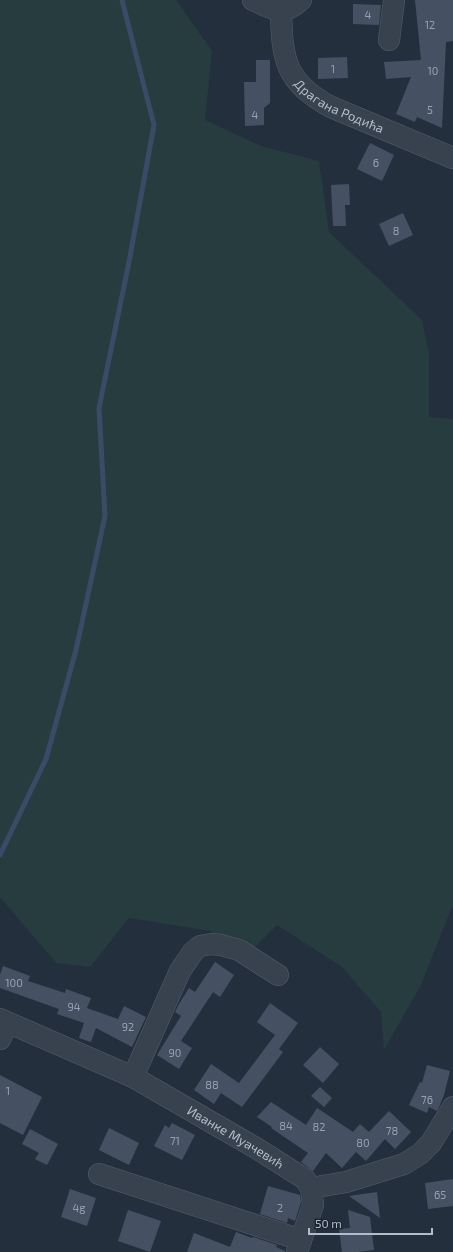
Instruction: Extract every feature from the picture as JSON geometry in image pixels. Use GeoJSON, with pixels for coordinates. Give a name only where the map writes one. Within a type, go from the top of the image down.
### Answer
{"type":"FeatureCollection","features":[{"type":"Feature","properties":{"kind":"street"},"geometry":{"type":"LineString","coordinates":[[253,0],[271,9],[282,10],[290,8],[301,0]]}},
{"type":"Feature","properties":{"kind":"street"},"geometry":{"type":"LineString","coordinates":[[389,40],[394,0]]}},
{"type":"Feature","properties":{"kind":"street","name":"Драгана Родића"},"geometry":{"type":"LineString","coordinates":[[282,10],[282,35],[285,60],[293,76],[308,93],[331,107],[453,158]]}},
{"type":"Feature","properties":{"kind":"street"},"geometry":{"type":"LineString","coordinates":[[133,1077],[180,971],[193,952],[200,946],[221,944],[232,947],[278,976]]}},
{"type":"Feature","properties":{"kind":"street","name":"Иванке Муачевић"},"geometry":{"type":"LineString","coordinates":[[3,1027],[133,1077],[256,1148],[305,1179],[311,1188]]}},
{"type":"Feature","properties":{"kind":"street"},"geometry":{"type":"LineString","coordinates":[[99,1174],[299,1246],[313,1205],[311,1188],[346,1182],[404,1164],[420,1154],[431,1143],[453,1108]]}},
{"type":"Feature","properties":{"kind":"green space"},"geometry":{"type":"Polygon","coordinates":[[[0,0],[176,0],[212,51],[205,120],[261,146],[319,161],[329,232],[422,320],[429,354],[429,417],[453,419],[453,907],[421,985],[384,1050],[381,1012],[342,967],[277,925],[243,959],[210,931],[129,918],[90,967],[56,963],[0,898],[0,0]]]}},
{"type":"Feature","properties":{"kind":"building"},"geometry":{"type":"Polygon","coordinates":[[[415,0],[453,0],[453,41],[446,42],[442,128],[417,117],[415,122],[396,114],[411,77],[386,79],[384,62],[421,60],[415,0]]]}},
{"type":"Feature","properties":{"kind":"building"},"geometry":{"type":"Polygon","coordinates":[[[353,4],[381,5],[379,25],[353,24],[353,4]]]}},
{"type":"Feature","properties":{"kind":"building"},"geometry":{"type":"Polygon","coordinates":[[[347,57],[348,78],[318,79],[318,58],[347,57]]]}},
{"type":"Feature","properties":{"kind":"building"},"geometry":{"type":"Polygon","coordinates":[[[256,60],[270,60],[270,103],[264,108],[264,125],[245,126],[244,82],[256,82],[256,60]]]}},
{"type":"Feature","properties":{"kind":"building"},"geometry":{"type":"Polygon","coordinates":[[[370,143],[394,155],[382,181],[357,169],[370,143]]]}},
{"type":"Feature","properties":{"kind":"building"},"geometry":{"type":"Polygon","coordinates":[[[349,184],[350,205],[345,205],[346,226],[333,226],[331,185],[349,184]]]}},
{"type":"Feature","properties":{"kind":"building"},"geometry":{"type":"Polygon","coordinates":[[[403,213],[413,235],[389,246],[379,224],[403,213]]]}},
{"type":"Feature","properties":{"kind":"building"},"geometry":{"type":"Polygon","coordinates":[[[215,962],[234,975],[220,997],[213,992],[181,1041],[192,1048],[179,1069],[157,1055],[181,1016],[175,1012],[179,1004],[189,988],[195,992],[215,962]]]}},
{"type":"Feature","properties":{"kind":"building"},"geometry":{"type":"Polygon","coordinates":[[[3,966],[30,976],[28,981],[65,993],[66,989],[91,998],[87,1008],[118,1019],[124,1006],[146,1017],[132,1047],[96,1028],[91,1042],[79,1038],[84,1023],[57,1014],[59,1009],[0,988],[0,975],[3,966]]]}},
{"type":"Feature","properties":{"kind":"building"},"geometry":{"type":"Polygon","coordinates":[[[270,1003],[298,1023],[279,1049],[283,1052],[242,1107],[221,1093],[214,1104],[194,1090],[211,1064],[239,1083],[275,1035],[257,1022],[270,1003]]]}},
{"type":"Feature","properties":{"kind":"building"},"geometry":{"type":"Polygon","coordinates":[[[320,1047],[339,1064],[323,1083],[303,1065],[320,1047]]]}},
{"type":"Feature","properties":{"kind":"building"},"geometry":{"type":"Polygon","coordinates":[[[427,1065],[450,1071],[444,1095],[437,1111],[429,1107],[427,1113],[409,1105],[420,1082],[422,1083],[427,1065]]]}},
{"type":"Feature","properties":{"kind":"building"},"geometry":{"type":"Polygon","coordinates":[[[0,1075],[42,1097],[23,1135],[0,1123],[0,1075]]]}},
{"type":"Feature","properties":{"kind":"building"},"geometry":{"type":"Polygon","coordinates":[[[320,1087],[332,1098],[324,1107],[311,1096],[320,1087]]]}},
{"type":"Feature","properties":{"kind":"building"},"geometry":{"type":"Polygon","coordinates":[[[271,1102],[306,1125],[317,1108],[353,1132],[360,1124],[369,1132],[389,1111],[411,1132],[395,1149],[385,1139],[366,1161],[356,1152],[342,1168],[326,1153],[313,1171],[301,1162],[308,1153],[257,1117],[271,1102]]]}},
{"type":"Feature","properties":{"kind":"building"},"geometry":{"type":"Polygon","coordinates":[[[172,1123],[195,1135],[182,1160],[154,1146],[165,1125],[169,1128],[172,1123]]]}},
{"type":"Feature","properties":{"kind":"building"},"geometry":{"type":"Polygon","coordinates":[[[109,1128],[139,1143],[129,1165],[99,1150],[109,1128]]]}},
{"type":"Feature","properties":{"kind":"building"},"geometry":{"type":"Polygon","coordinates":[[[30,1129],[58,1144],[47,1165],[35,1159],[39,1153],[22,1144],[30,1129]]]}},
{"type":"Feature","properties":{"kind":"building"},"geometry":{"type":"Polygon","coordinates":[[[453,1179],[453,1206],[428,1209],[425,1183],[453,1179]]]}},
{"type":"Feature","properties":{"kind":"building"},"geometry":{"type":"Polygon","coordinates":[[[268,1186],[300,1195],[301,1202],[295,1221],[288,1218],[287,1223],[260,1214],[268,1186]]]}},
{"type":"Feature","properties":{"kind":"building"},"geometry":{"type":"Polygon","coordinates":[[[70,1189],[96,1198],[87,1226],[61,1217],[70,1189]]]}},
{"type":"Feature","properties":{"kind":"building"},"geometry":{"type":"Polygon","coordinates":[[[377,1192],[380,1218],[349,1196],[377,1192]]]}},
{"type":"Feature","properties":{"kind":"building"},"geometry":{"type":"Polygon","coordinates":[[[128,1210],[161,1221],[150,1252],[118,1241],[128,1210]]]}},
{"type":"Feature","properties":{"kind":"building"},"geometry":{"type":"Polygon","coordinates":[[[348,1210],[370,1217],[374,1250],[342,1252],[339,1229],[350,1228],[348,1210]]]}},
{"type":"Feature","properties":{"kind":"building"},"geometry":{"type":"Polygon","coordinates":[[[236,1232],[277,1245],[276,1247],[285,1252],[187,1252],[194,1233],[230,1247],[236,1232]]]}},
{"type":"Feature","properties":{"kind":"waterway"},"geometry":{"type":"LineString","coordinates":[[0,855],[46,759],[76,650],[105,516],[99,408],[129,262],[154,125],[122,0]]}}]}
